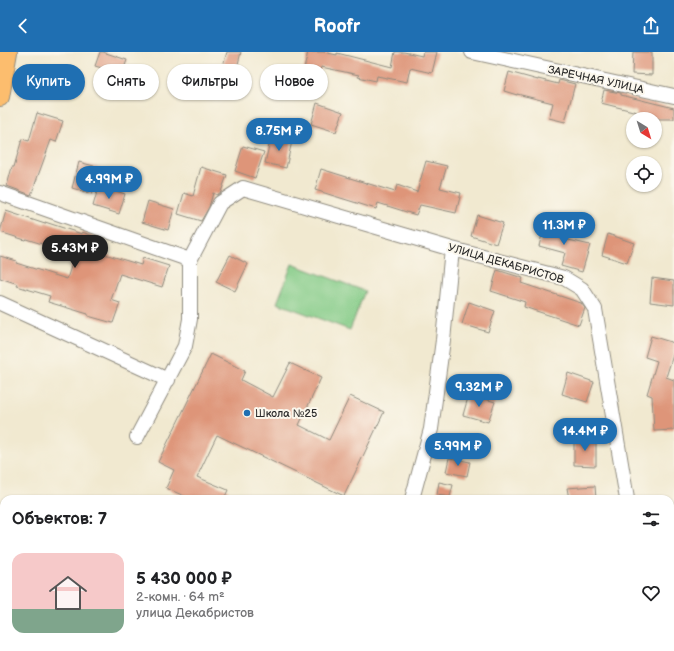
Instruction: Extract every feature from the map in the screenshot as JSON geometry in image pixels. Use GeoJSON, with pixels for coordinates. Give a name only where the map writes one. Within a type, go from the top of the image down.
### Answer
{"type":"FeatureCollection","features":[{"type":"Feature","properties":{"kind":"main road"},"geometry":{"type":"LineString","coordinates":[[0,97],[8,52]]}},
{"type":"Feature","properties":{"kind":"street","name":"ЗАРЕЧНАЯ УЛИЦА"},"geometry":{"type":"LineString","coordinates":[[472,52],[674,96]]}},
{"type":"Feature","properties":{"kind":"street","name":"УЛИЦА ДЕКАБРИСТОВ"},"geometry":{"type":"LineString","coordinates":[[190,260],[220,203],[243,188],[452,248],[564,278],[582,289],[595,309],[625,495]]}},
{"type":"Feature","properties":{"kind":"street"},"geometry":{"type":"LineString","coordinates":[[0,193],[190,260],[190,319],[185,346],[137,437]]}},
{"type":"Feature","properties":{"kind":"street"},"geometry":{"type":"LineString","coordinates":[[413,495],[431,429],[443,340],[452,248]]}},
{"type":"Feature","properties":{"kind":"street"},"geometry":{"type":"LineString","coordinates":[[0,303],[168,380]]}},
{"type":"Feature","properties":{"kind":"green space"},"geometry":{"type":"Polygon","coordinates":[[[292,264],[365,291],[350,330],[277,303],[292,264]]]}},
{"type":"Feature","properties":{"kind":"building"},"geometry":{"type":"Polygon","coordinates":[[[100,52],[127,60],[126,64],[96,64],[100,52]]]}},
{"type":"Feature","properties":{"kind":"building"},"geometry":{"type":"Polygon","coordinates":[[[227,52],[241,52],[238,64],[223,64],[227,52]]]}},
{"type":"Feature","properties":{"kind":"building"},"geometry":{"type":"Polygon","coordinates":[[[308,52],[323,52],[337,55],[337,53],[392,67],[395,52],[404,52],[422,56],[423,52],[437,52],[432,73],[410,68],[407,82],[377,76],[376,81],[358,77],[359,75],[328,68],[328,64],[305,64],[308,52]]]}},
{"type":"Feature","properties":{"kind":"building"},"geometry":{"type":"Polygon","coordinates":[[[633,52],[652,52],[652,75],[632,74],[633,52]]]}},
{"type":"Feature","properties":{"kind":"building"},"geometry":{"type":"Polygon","coordinates":[[[509,72],[558,84],[559,80],[575,84],[565,122],[549,118],[553,103],[504,91],[509,72]]]}},
{"type":"Feature","properties":{"kind":"building"},"geometry":{"type":"Polygon","coordinates":[[[604,90],[621,93],[621,95],[674,108],[674,119],[662,119],[662,112],[637,112],[601,103],[604,90]]]}},
{"type":"Feature","properties":{"kind":"building"},"geometry":{"type":"Polygon","coordinates":[[[317,103],[343,112],[336,132],[311,124],[317,103]]]}},
{"type":"Feature","properties":{"kind":"building"},"geometry":{"type":"Polygon","coordinates":[[[37,113],[63,121],[56,142],[51,140],[31,195],[7,186],[22,139],[29,141],[37,113]]]}},
{"type":"Feature","properties":{"kind":"building"},"geometry":{"type":"Polygon","coordinates":[[[271,137],[292,141],[286,168],[265,163],[271,137]]]}},
{"type":"Feature","properties":{"kind":"building"},"geometry":{"type":"Polygon","coordinates":[[[243,146],[264,152],[255,178],[235,171],[243,146]]]}},
{"type":"Feature","properties":{"kind":"building"},"geometry":{"type":"Polygon","coordinates":[[[426,161],[447,166],[440,188],[461,193],[456,213],[420,205],[416,215],[378,203],[376,209],[315,190],[321,169],[395,192],[397,185],[417,192],[426,161]]]}},
{"type":"Feature","properties":{"kind":"building"},"geometry":{"type":"Polygon","coordinates":[[[79,162],[101,168],[92,194],[72,188],[79,162]]]}},
{"type":"Feature","properties":{"kind":"building"},"geometry":{"type":"Polygon","coordinates":[[[201,167],[227,175],[221,192],[217,195],[213,193],[209,207],[201,221],[178,214],[184,193],[193,196],[201,167]]]}},
{"type":"Feature","properties":{"kind":"building"},"geometry":{"type":"Polygon","coordinates":[[[99,185],[125,194],[119,214],[93,206],[99,185]]]}},
{"type":"Feature","properties":{"kind":"building"},"geometry":{"type":"Polygon","coordinates":[[[148,201],[174,209],[168,230],[142,222],[148,201]]]}},
{"type":"Feature","properties":{"kind":"building"},"geometry":{"type":"Polygon","coordinates":[[[6,211],[45,224],[45,222],[102,239],[98,252],[141,265],[143,258],[169,266],[162,287],[120,274],[111,300],[120,303],[113,323],[48,302],[50,296],[17,286],[18,284],[0,278],[0,256],[17,261],[16,263],[67,279],[75,254],[0,232],[6,211]]]}},
{"type":"Feature","properties":{"kind":"building"},"geometry":{"type":"Polygon","coordinates":[[[477,215],[503,223],[496,244],[471,236],[477,215]]]}},
{"type":"Feature","properties":{"kind":"building"},"geometry":{"type":"Polygon","coordinates":[[[546,220],[567,225],[564,239],[590,245],[582,272],[561,266],[565,253],[539,246],[546,220]]]}},
{"type":"Feature","properties":{"kind":"building"},"geometry":{"type":"Polygon","coordinates":[[[608,234],[634,243],[627,263],[602,255],[608,234]]]}},
{"type":"Feature","properties":{"kind":"building"},"geometry":{"type":"Polygon","coordinates":[[[230,255],[248,264],[235,291],[216,282],[230,255]]]}},
{"type":"Feature","properties":{"kind":"building"},"geometry":{"type":"Polygon","coordinates":[[[497,270],[523,278],[521,283],[581,303],[585,308],[579,325],[524,307],[525,302],[491,291],[497,270]]]}},
{"type":"Feature","properties":{"kind":"building"},"geometry":{"type":"Polygon","coordinates":[[[652,278],[674,281],[674,305],[650,302],[652,278]]]}},
{"type":"Feature","properties":{"kind":"building"},"geometry":{"type":"Polygon","coordinates":[[[469,302],[495,311],[488,332],[462,324],[469,302]]]}},
{"type":"Feature","properties":{"kind":"building"},"geometry":{"type":"Polygon","coordinates":[[[651,336],[674,343],[674,352],[666,377],[674,380],[674,430],[654,431],[652,396],[647,394],[657,361],[645,357],[651,336]]]}},
{"type":"Feature","properties":{"kind":"building"},"geometry":{"type":"Polygon","coordinates":[[[211,354],[245,371],[241,380],[273,397],[290,363],[321,378],[299,425],[329,440],[350,396],[384,412],[344,495],[217,435],[197,477],[228,490],[226,495],[182,495],[166,488],[174,470],[158,462],[211,354]]]}},
{"type":"Feature","properties":{"kind":"building"},"geometry":{"type":"Polygon","coordinates":[[[568,373],[594,382],[587,402],[562,394],[568,373]]]}},
{"type":"Feature","properties":{"kind":"building"},"geometry":{"type":"Polygon","coordinates":[[[469,394],[495,402],[488,422],[463,415],[469,394]]]}},
{"type":"Feature","properties":{"kind":"building"},"geometry":{"type":"Polygon","coordinates":[[[596,438],[596,466],[574,465],[574,439],[596,438]]]}},
{"type":"Feature","properties":{"kind":"building"},"geometry":{"type":"Polygon","coordinates":[[[449,458],[470,462],[467,476],[446,472],[449,458]]]}},
{"type":"Feature","properties":{"kind":"building"},"geometry":{"type":"Polygon","coordinates":[[[439,482],[453,485],[450,495],[437,495],[439,482]]]}},
{"type":"Feature","properties":{"kind":"building"},"geometry":{"type":"Polygon","coordinates":[[[595,486],[596,495],[568,495],[567,488],[595,486]]]}},
{"type":"Feature","properties":{"kind":"place","name":"Школа №25"},"geometry":{"type":"Point","coordinates":[247,413]}}]}
